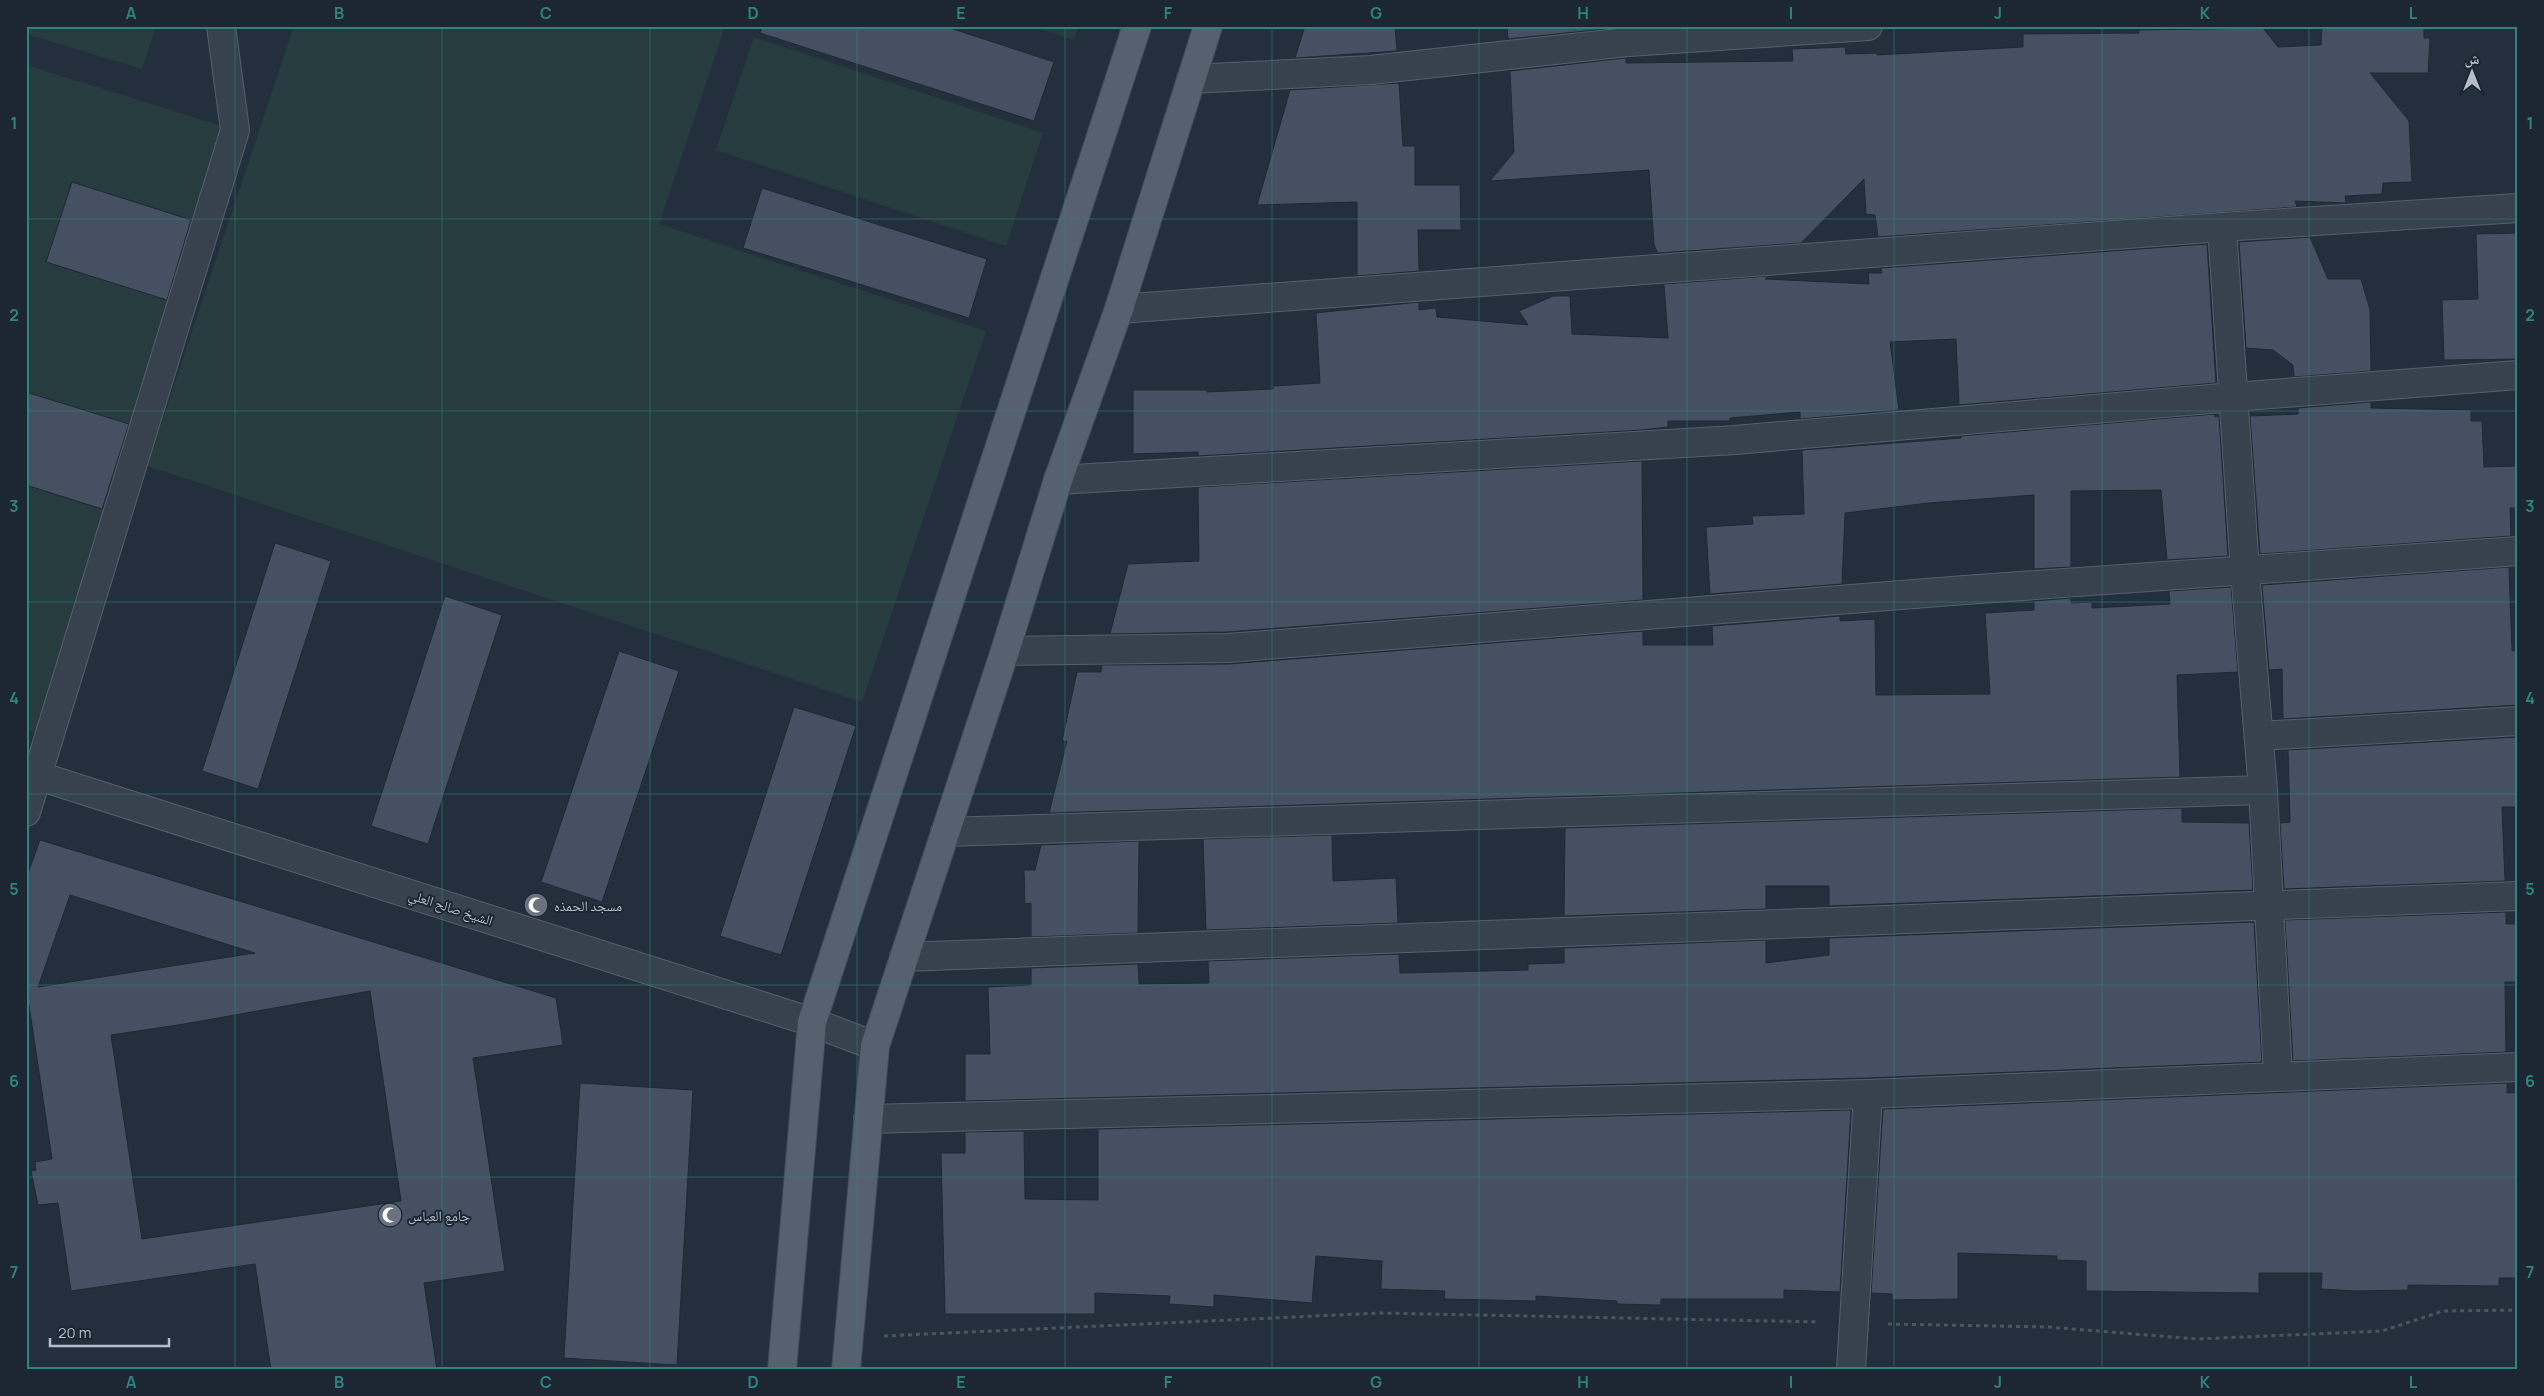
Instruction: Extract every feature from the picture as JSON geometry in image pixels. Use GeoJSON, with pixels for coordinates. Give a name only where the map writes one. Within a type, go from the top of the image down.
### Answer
{"type":"FeatureCollection","features":[{"type":"Feature","properties":{"kind":"main road"},"geometry":{"type":"LineString","coordinates":[[782,1370],[812,1022],[1137,26]]}},
{"type":"Feature","properties":{"kind":"main road"},"geometry":{"type":"LineString","coordinates":[[846,1370],[875,1046],[1058,480],[1119,309],[1208,26]]}},
{"type":"Feature","properties":{"kind":"street"},"geometry":{"type":"LineString","coordinates":[[26,812],[33,774],[235,130],[221,26]]}},
{"type":"Feature","properties":{"kind":"street"},"geometry":{"type":"LineString","coordinates":[[1191,79],[1371,70],[1628,42],[1868,26]]}},
{"type":"Feature","properties":{"kind":"street"},"geometry":{"type":"LineString","coordinates":[[1119,309],[2222,227],[2518,208]]}},
{"type":"Feature","properties":{"kind":"street"},"geometry":{"type":"LineString","coordinates":[[2222,227],[2245,571],[2263,790],[2278,1076]]}},
{"type":"Feature","properties":{"kind":"street"},"geometry":{"type":"LineString","coordinates":[[1058,480],[1735,440],[2233,397],[2518,375]]}},
{"type":"Feature","properties":{"kind":"street"},"geometry":{"type":"LineString","coordinates":[[1004,651],[1228,648],[2518,551]]}},
{"type":"Feature","properties":{"kind":"street"},"geometry":{"type":"LineString","coordinates":[[2259,736],[2518,721]]}},
{"type":"Feature","properties":{"kind":"street","name":"الشيخ صالح العلي"},"geometry":{"type":"LineString","coordinates":[[33,774],[812,1022],[875,1046]]}},
{"type":"Feature","properties":{"kind":"street"},"geometry":{"type":"LineString","coordinates":[[945,832],[2263,790]]}},
{"type":"Feature","properties":{"kind":"street"},"geometry":{"type":"LineString","coordinates":[[904,957],[2518,896]]}},
{"type":"Feature","properties":{"kind":"street"},"geometry":{"type":"LineString","coordinates":[[868,1119],[1868,1094],[2518,1067]]}},
{"type":"Feature","properties":{"kind":"street"},"geometry":{"type":"LineString","coordinates":[[1850,1370],[1868,1094]]}},
{"type":"Feature","properties":{"kind":"path"},"geometry":{"type":"LineString","coordinates":[[848,1338],[1380,1313],[2048,1327],[2196,1339],[2382,1331],[2443,1311],[2518,1310]]}},
{"type":"Feature","properties":{"kind":"green space"},"geometry":{"type":"Polygon","coordinates":[[[26,26],[145,26],[155,30],[142,69],[26,34],[26,26]]]}},
{"type":"Feature","properties":{"kind":"green space"},"geometry":{"type":"Polygon","coordinates":[[[294,26],[725,26],[659,224],[986,331],[862,702],[147,466],[294,26]]]}},
{"type":"Feature","properties":{"kind":"green space"},"geometry":{"type":"Polygon","coordinates":[[[1032,26],[1078,26],[1074,40],[1032,26]]]}},
{"type":"Feature","properties":{"kind":"green space"},"geometry":{"type":"Polygon","coordinates":[[[754,37],[1043,133],[1006,246],[716,150],[754,37]]]}},
{"type":"Feature","properties":{"kind":"green space"},"geometry":{"type":"Polygon","coordinates":[[[26,65],[235,130],[197,222],[72,182],[47,262],[171,301],[132,425],[26,392],[26,65]]]}},
{"type":"Feature","properties":{"kind":"green space"},"geometry":{"type":"Polygon","coordinates":[[[26,485],[109,511],[39,734],[26,730],[26,485]]]}},
{"type":"Feature","properties":{"kind":"building"},"geometry":{"type":"Polygon","coordinates":[[[762,26],[944,26],[1054,62],[1034,121],[760,33],[762,26]]]}},
{"type":"Feature","properties":{"kind":"building"},"geometry":{"type":"Polygon","coordinates":[[[1305,26],[1395,26],[1397,51],[1295,58],[1305,26]]]}},
{"type":"Feature","properties":{"kind":"building"},"geometry":{"type":"Polygon","coordinates":[[[1507,26],[1624,26],[1624,27],[1508,39],[1507,26]]]}},
{"type":"Feature","properties":{"kind":"building"},"geometry":{"type":"Polygon","coordinates":[[[2322,26],[2424,26],[2424,38],[2430,38],[2428,73],[2370,73],[2409,121],[2412,182],[2383,183],[2382,194],[2345,196],[2346,203],[2295,201],[2297,207],[1878,237],[1875,215],[1866,214],[1864,179],[1801,243],[1658,253],[1654,245],[1649,170],[1490,181],[1514,152],[1510,71],[1626,58],[1626,63],[1793,61],[1792,49],[1845,47],[1846,54],[1876,53],[1877,55],[2023,47],[2023,34],[2139,33],[2139,30],[2263,28],[2278,47],[2321,45],[2322,26]]]}},
{"type":"Feature","properties":{"kind":"building"},"geometry":{"type":"Polygon","coordinates":[[[1399,83],[1403,146],[1415,146],[1415,185],[1460,185],[1461,230],[1418,230],[1419,271],[1357,276],[1357,202],[1257,205],[1290,90],[1399,83]]]}},
{"type":"Feature","properties":{"kind":"building"},"geometry":{"type":"Polygon","coordinates":[[[72,182],[191,220],[167,300],[46,262],[72,182]]]}},
{"type":"Feature","properties":{"kind":"building"},"geometry":{"type":"Polygon","coordinates":[[[762,188],[987,259],[969,318],[743,248],[762,188]]]}},
{"type":"Feature","properties":{"kind":"building"},"geometry":{"type":"Polygon","coordinates":[[[2518,233],[2518,359],[2444,360],[2442,300],[2478,299],[2476,234],[2518,233]]]}},
{"type":"Feature","properties":{"kind":"building"},"geometry":{"type":"Polygon","coordinates":[[[2310,237],[2328,279],[2361,279],[2370,310],[2371,371],[2294,377],[2293,365],[2273,350],[2246,348],[2239,242],[2310,237]]]}},
{"type":"Feature","properties":{"kind":"building"},"geometry":{"type":"Polygon","coordinates":[[[2207,244],[2216,383],[1959,405],[1956,339],[1890,342],[1899,410],[1800,419],[1800,412],[1730,418],[1730,421],[1668,421],[1668,427],[1642,430],[1198,456],[1198,452],[1133,454],[1133,390],[1207,390],[1207,392],[1273,389],[1273,386],[1320,383],[1316,313],[1419,302],[1419,310],[1436,308],[1437,317],[1528,325],[1519,311],[1553,296],[1570,296],[1572,334],[1668,338],[1664,284],[1768,276],[1765,279],[1869,284],[1868,273],[1882,273],[1881,268],[2207,244]]]}},
{"type":"Feature","properties":{"kind":"building"},"geometry":{"type":"Polygon","coordinates":[[[26,392],[129,424],[102,509],[26,485],[26,392]]]}},
{"type":"Feature","properties":{"kind":"building"},"geometry":{"type":"Polygon","coordinates":[[[2371,402],[2371,408],[2471,410],[2471,421],[2482,421],[2484,467],[2518,466],[2518,508],[2510,508],[2511,536],[2260,554],[2250,416],[2298,414],[2298,408],[2371,402]]]}},
{"type":"Feature","properties":{"kind":"building"},"geometry":{"type":"Polygon","coordinates":[[[2215,414],[2215,417],[2219,416],[2228,556],[2167,560],[2161,490],[2071,491],[2071,567],[2034,569],[2034,495],[1929,503],[1845,513],[1842,584],[1710,594],[1706,527],[1753,524],[1752,516],[1804,514],[1802,450],[1961,438],[1961,436],[2215,414]]]}},
{"type":"Feature","properties":{"kind":"building"},"geometry":{"type":"Polygon","coordinates":[[[1642,461],[1643,600],[1227,632],[1110,634],[1128,564],[1199,561],[1198,487],[1642,461]]]}},
{"type":"Feature","properties":{"kind":"building"},"geometry":{"type":"Polygon","coordinates":[[[275,543],[331,561],[258,789],[202,771],[275,543]]]}},
{"type":"Feature","properties":{"kind":"building"},"geometry":{"type":"Polygon","coordinates":[[[2509,567],[2512,651],[2518,650],[2518,705],[2283,719],[2282,669],[2269,670],[2262,585],[2509,567]]]}},
{"type":"Feature","properties":{"kind":"building"},"geometry":{"type":"Polygon","coordinates":[[[2231,587],[2238,672],[2177,675],[2180,777],[1049,813],[1067,741],[1062,741],[1077,672],[1101,672],[1102,665],[1229,664],[1643,631],[1643,645],[1713,645],[1712,626],[1840,616],[1840,621],[1875,619],[1876,695],[1990,694],[1985,613],[2034,610],[2034,601],[2071,598],[2071,603],[2092,602],[2092,608],[2170,604],[2169,591],[2231,587]]]}},
{"type":"Feature","properties":{"kind":"building"},"geometry":{"type":"Polygon","coordinates":[[[445,596],[502,615],[428,844],[371,826],[445,596]]]}},
{"type":"Feature","properties":{"kind":"building"},"geometry":{"type":"Polygon","coordinates":[[[619,651],[679,671],[602,902],[541,882],[619,651]]]}},
{"type":"Feature","properties":{"kind":"building"},"geometry":{"type":"Polygon","coordinates":[[[794,707],[856,726],[781,955],[720,936],[794,707]]]}},
{"type":"Feature","properties":{"kind":"building"},"geometry":{"type":"Polygon","coordinates":[[[2518,737],[2518,807],[2502,807],[2505,881],[2284,889],[2280,823],[2290,822],[2288,750],[2518,737]]]}},
{"type":"Feature","properties":{"kind":"building"},"geometry":{"type":"Polygon","coordinates":[[[2182,808],[2182,822],[2249,823],[2253,890],[1829,906],[1829,886],[1766,886],[1766,909],[1564,916],[1565,828],[2182,808]]]}},
{"type":"Feature","properties":{"kind":"building"},"geometry":{"type":"Polygon","coordinates":[[[1332,835],[1333,881],[1396,878],[1398,923],[1206,930],[1203,839],[1332,835]]]}},
{"type":"Feature","properties":{"kind":"building","name":"جامع العباس"},"geometry":{"type":"Polygon","coordinates":[[[40,840],[556,998],[563,1045],[473,1058],[505,1271],[424,1283],[437,1370],[271,1370],[255,1264],[71,1291],[58,1203],[38,1205],[31,1171],[36,1170],[35,1162],[52,1159],[29,1005],[26,1004],[26,879],[40,840]],[[70,895],[38,987],[255,953],[70,895]],[[370,991],[111,1035],[142,1239],[401,1201],[370,991]]]}},
{"type":"Feature","properties":{"kind":"building"},"geometry":{"type":"Polygon","coordinates":[[[1139,841],[1138,933],[1031,937],[1031,903],[1025,904],[1024,870],[1035,870],[1041,845],[1139,841]]]}},
{"type":"Feature","properties":{"kind":"building"},"geometry":{"type":"Polygon","coordinates":[[[2506,912],[2506,924],[2518,924],[2518,982],[2505,982],[2506,1052],[2293,1061],[2285,920],[2506,912]]]}},
{"type":"Feature","properties":{"kind":"building"},"geometry":{"type":"Polygon","coordinates":[[[2254,922],[2262,1062],[1867,1078],[965,1101],[965,1054],[990,1054],[988,987],[1031,985],[1031,968],[1138,964],[1139,984],[1209,983],[1208,961],[1399,954],[1400,973],[1528,970],[1528,964],[1564,963],[1564,948],[1766,940],[1766,963],[1829,955],[1829,938],[2254,922]]]}},
{"type":"Feature","properties":{"kind":"building"},"geometry":{"type":"Polygon","coordinates":[[[580,1083],[693,1090],[677,1365],[564,1358],[580,1083]]]}},
{"type":"Feature","properties":{"kind":"building"},"geometry":{"type":"Polygon","coordinates":[[[2507,1083],[2507,1093],[2518,1092],[2518,1278],[2499,1278],[2499,1286],[2408,1285],[2408,1290],[2355,1291],[2321,1289],[2322,1273],[2259,1273],[2259,1293],[2086,1291],[2086,1261],[2057,1260],[2057,1256],[1958,1253],[1958,1299],[1892,1300],[1892,1294],[1871,1293],[1883,1109],[2507,1083]]]}},
{"type":"Feature","properties":{"kind":"building"},"geometry":{"type":"Polygon","coordinates":[[[1851,1110],[1840,1292],[1784,1290],[1784,1299],[1661,1299],[1661,1305],[1617,1304],[1617,1301],[1536,1296],[1536,1301],[1444,1299],[1445,1291],[1381,1289],[1382,1261],[1316,1256],[1312,1303],[1214,1295],[1214,1307],[1169,1304],[1170,1296],[1095,1293],[1095,1314],[945,1314],[941,1153],[965,1153],[965,1132],[1024,1131],[1025,1199],[1098,1200],[1098,1129],[1851,1110]]]}},
{"type":"Feature","properties":{"kind":"place","name":"مسجد الحمذه"},"geometry":{"type":"Point","coordinates":[536,905]}},
{"type":"Feature","properties":{"kind":"place","name":"جامع العباس"},"geometry":{"type":"Point","coordinates":[390,1215]}}]}
